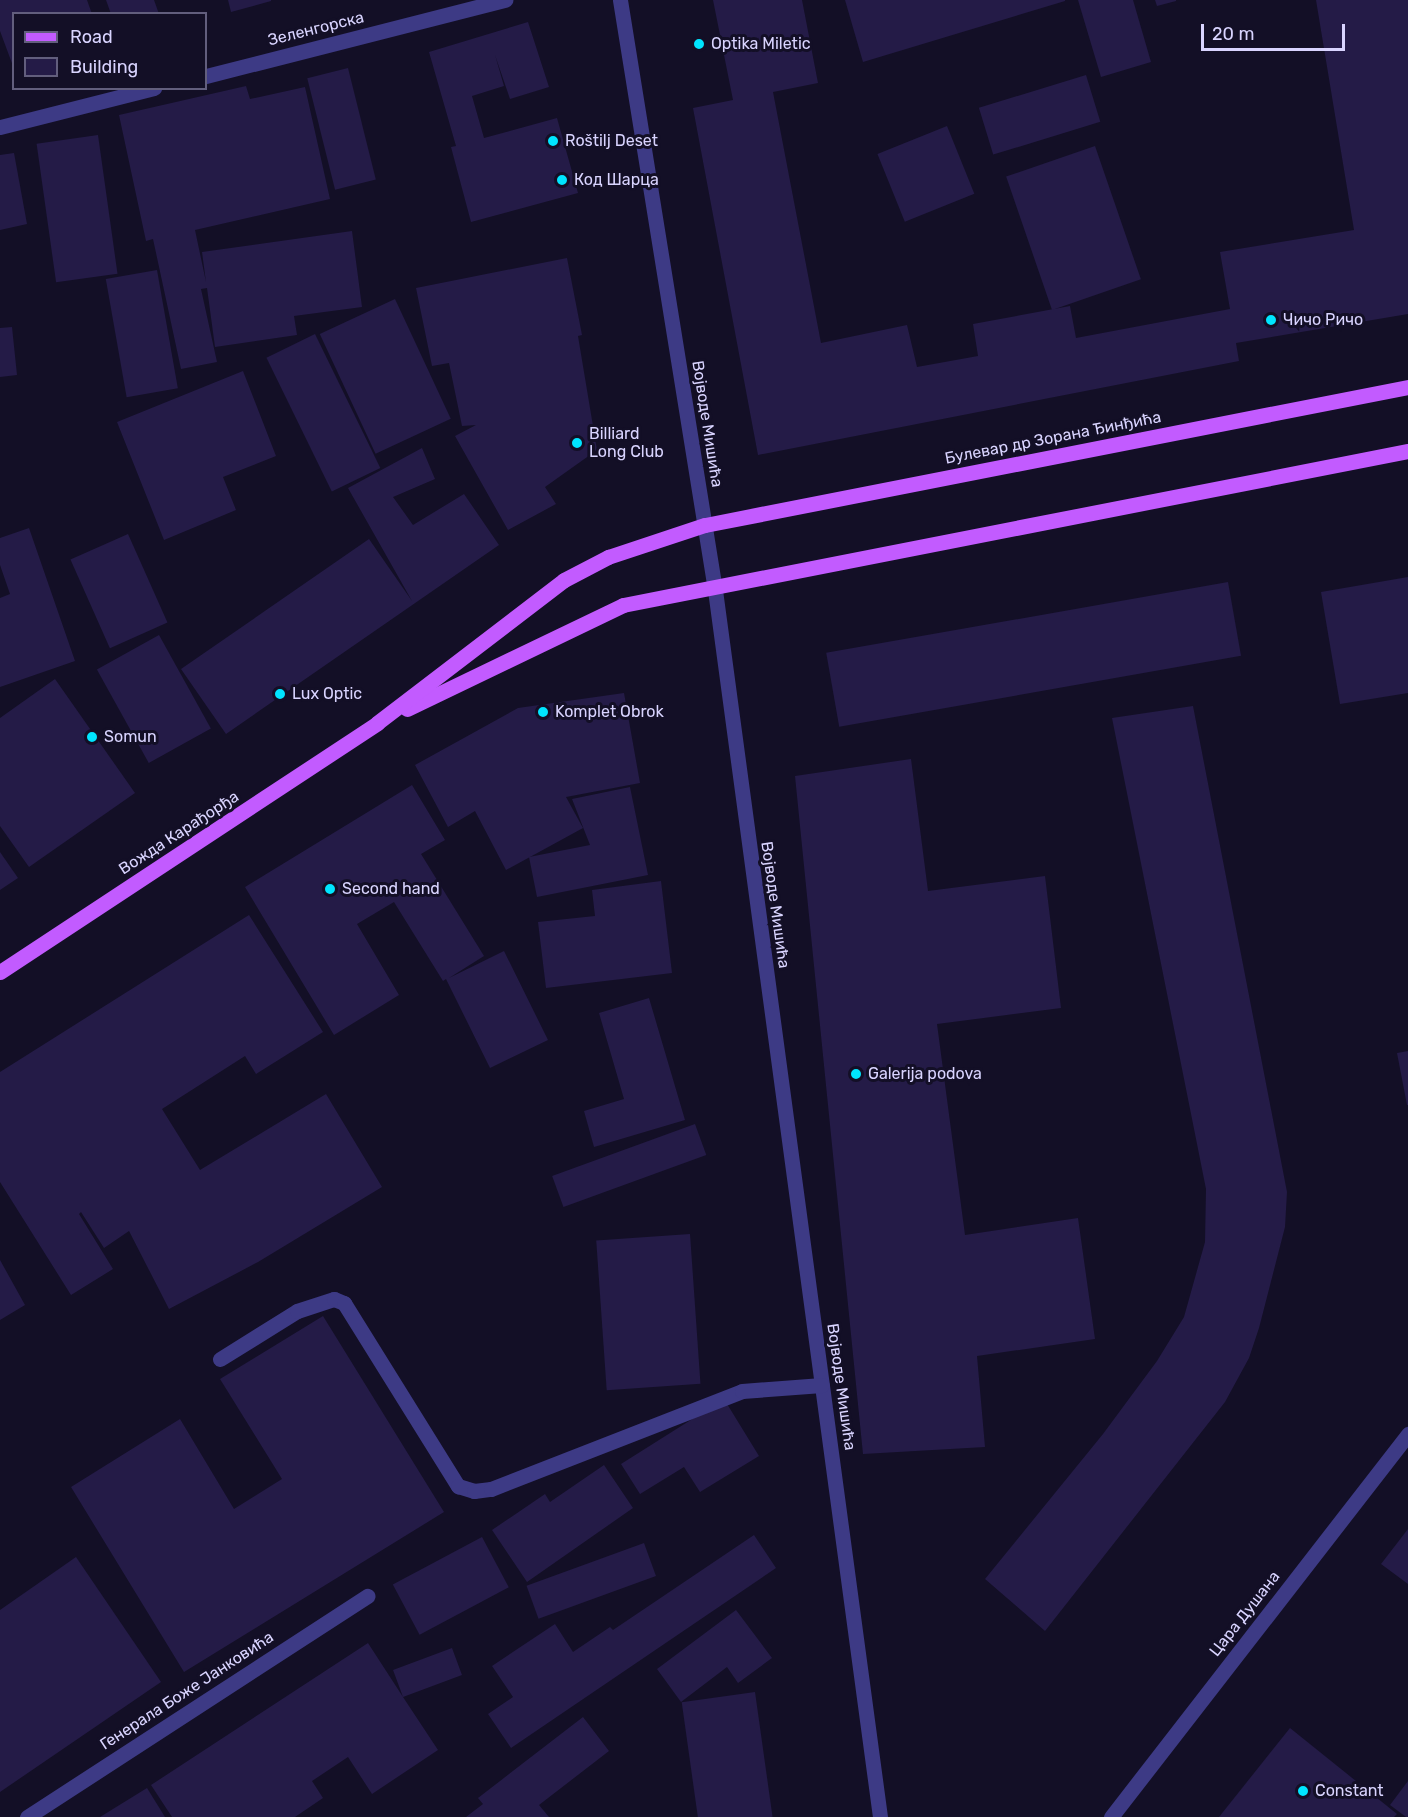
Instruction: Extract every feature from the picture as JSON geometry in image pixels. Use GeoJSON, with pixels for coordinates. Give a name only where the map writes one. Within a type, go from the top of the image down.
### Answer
{"type":"FeatureCollection","features":[{"type":"Feature","properties":{"kind":"main road","name":"Булевар др Зорана Ђинђића"},"geometry":{"type":"LineString","coordinates":[[705,525],[1408,387]]}},
{"type":"Feature","properties":{"kind":"main road"},"geometry":{"type":"LineString","coordinates":[[715,590],[1408,451]]}},
{"type":"Feature","properties":{"kind":"main road","name":"Вожда Карађорђа"},"geometry":{"type":"LineString","coordinates":[[0,972],[377,723],[564,580],[608,557],[705,525]]}},
{"type":"Feature","properties":{"kind":"main road","name":"Вожда Карађорђа"},"geometry":{"type":"LineString","coordinates":[[377,723],[623,605],[715,590]]}},
{"type":"Feature","properties":{"kind":"street","name":"Зеленгорска"},"geometry":{"type":"LineString","coordinates":[[207,76],[505,0]]}},
{"type":"Feature","properties":{"kind":"street","name":"Војводе Мишића"},"geometry":{"type":"LineString","coordinates":[[620,0],[715,590],[880,1817]]}},
{"type":"Feature","properties":{"kind":"street"},"geometry":{"type":"LineString","coordinates":[[0,128],[146,90]]}},
{"type":"Feature","properties":{"kind":"street"},"geometry":{"type":"LineString","coordinates":[[220,1359],[297,1311],[334,1299],[344,1303],[452,1477],[459,1486],[474,1491],[491,1489],[742,1391],[822,1385]]}},
{"type":"Feature","properties":{"kind":"street","name":"Цара Душана"},"geometry":{"type":"LineString","coordinates":[[1111,1817],[1408,1434]]}},
{"type":"Feature","properties":{"kind":"street","name":"Генерала Боже Јанковића"},"geometry":{"type":"LineString","coordinates":[[27,1817],[367,1596]]}},
{"type":"Feature","properties":{"kind":"building"},"geometry":{"type":"Polygon","coordinates":[[[0,0],[87,0],[91,12],[12,12],[12,63],[0,31],[0,0]]]}},
{"type":"Feature","properties":{"kind":"building"},"geometry":{"type":"Polygon","coordinates":[[[106,0],[154,0],[158,12],[110,12],[106,0]]]}},
{"type":"Feature","properties":{"kind":"building"},"geometry":{"type":"Polygon","coordinates":[[[228,0],[271,0],[271,1],[231,12],[228,0]]]}},
{"type":"Feature","properties":{"kind":"building"},"geometry":{"type":"Polygon","coordinates":[[[713,0],[802,0],[818,83],[773,92],[821,343],[907,325],[917,367],[978,356],[973,324],[1070,306],[1076,338],[1230,309],[1220,252],[1354,230],[1316,0],[1408,0],[1408,314],[1236,343],[1239,361],[758,455],[693,108],[733,100],[713,0]]]}},
{"type":"Feature","properties":{"kind":"building"},"geometry":{"type":"Polygon","coordinates":[[[845,0],[1065,0],[1065,1],[863,62],[845,0]]]}},
{"type":"Feature","properties":{"kind":"building"},"geometry":{"type":"Polygon","coordinates":[[[1078,0],[1133,0],[1151,62],[1101,77],[1078,0]]]}},
{"type":"Feature","properties":{"kind":"building"},"geometry":{"type":"Polygon","coordinates":[[[1155,0],[1176,0],[1176,1],[1157,6],[1155,0]]]}},
{"type":"Feature","properties":{"kind":"building"},"geometry":{"type":"Polygon","coordinates":[[[528,22],[549,87],[510,99],[495,55],[504,86],[472,96],[484,138],[557,118],[578,193],[471,222],[451,147],[456,146],[429,52],[528,22]]]}},
{"type":"Feature","properties":{"kind":"building"},"geometry":{"type":"Polygon","coordinates":[[[348,68],[376,180],[335,190],[307,78],[348,68]]]}},
{"type":"Feature","properties":{"kind":"building"},"geometry":{"type":"Polygon","coordinates":[[[1086,75],[1100,122],[993,155],[979,108],[1086,75]]]}},
{"type":"Feature","properties":{"kind":"building"},"geometry":{"type":"Polygon","coordinates":[[[246,86],[250,99],[305,87],[330,199],[195,230],[206,282],[202,252],[352,231],[362,307],[294,316],[297,335],[215,347],[207,288],[201,289],[217,362],[181,369],[153,239],[146,241],[119,115],[246,86]]]}},
{"type":"Feature","properties":{"kind":"building"},"geometry":{"type":"Polygon","coordinates":[[[947,126],[974,194],[905,222],[877,154],[947,126]]]}},
{"type":"Feature","properties":{"kind":"building"},"geometry":{"type":"Polygon","coordinates":[[[98,135],[117,274],[56,282],[37,144],[98,135]]]}},
{"type":"Feature","properties":{"kind":"building"},"geometry":{"type":"Polygon","coordinates":[[[1095,146],[1141,279],[1052,310],[1006,177],[1095,146]]]}},
{"type":"Feature","properties":{"kind":"building"},"geometry":{"type":"Polygon","coordinates":[[[14,153],[27,224],[0,230],[0,155],[14,153]]]}},
{"type":"Feature","properties":{"kind":"building"},"geometry":{"type":"Polygon","coordinates":[[[567,258],[582,335],[578,336],[597,450],[545,487],[556,504],[508,530],[455,436],[476,425],[462,426],[449,363],[432,366],[416,288],[567,258]]]}},
{"type":"Feature","properties":{"kind":"building"},"geometry":{"type":"Polygon","coordinates":[[[157,270],[178,388],[127,397],[106,279],[157,270]]]}},
{"type":"Feature","properties":{"kind":"building"},"geometry":{"type":"Polygon","coordinates":[[[395,299],[451,419],[376,454],[320,334],[395,299]]]}},
{"type":"Feature","properties":{"kind":"building"},"geometry":{"type":"Polygon","coordinates":[[[12,327],[17,375],[0,377],[0,328],[12,327]]]}},
{"type":"Feature","properties":{"kind":"building"},"geometry":{"type":"Polygon","coordinates":[[[315,334],[380,468],[332,492],[266,358],[315,334]]]}},
{"type":"Feature","properties":{"kind":"building"},"geometry":{"type":"Polygon","coordinates":[[[243,371],[276,456],[223,477],[236,510],[164,540],[117,422],[243,371]]]}},
{"type":"Feature","properties":{"kind":"building"},"geometry":{"type":"Polygon","coordinates":[[[422,448],[435,479],[393,497],[413,525],[464,494],[499,545],[226,734],[181,669],[369,539],[412,601],[348,488],[422,448]]]}},
{"type":"Feature","properties":{"kind":"building"},"geometry":{"type":"Polygon","coordinates":[[[29,528],[75,661],[0,687],[0,598],[10,594],[0,565],[0,538],[29,528]]]}},
{"type":"Feature","properties":{"kind":"building"},"geometry":{"type":"Polygon","coordinates":[[[128,534],[167,623],[110,648],[70,560],[128,534]]]}},
{"type":"Feature","properties":{"kind":"building"},"geometry":{"type":"Polygon","coordinates":[[[1408,577],[1408,693],[1340,704],[1321,592],[1408,577]]]}},
{"type":"Feature","properties":{"kind":"building"},"geometry":{"type":"Polygon","coordinates":[[[1228,582],[1241,656],[839,727],[826,653],[1228,582]]]}},
{"type":"Feature","properties":{"kind":"building"},"geometry":{"type":"Polygon","coordinates":[[[159,635],[211,729],[149,763],[97,669],[159,635]]]}},
{"type":"Feature","properties":{"kind":"building"},"geometry":{"type":"Polygon","coordinates":[[[55,679],[135,793],[29,867],[0,826],[0,718],[55,679]]]}},
{"type":"Feature","properties":{"kind":"building"},"geometry":{"type":"Polygon","coordinates":[[[624,693],[640,783],[566,797],[583,828],[506,870],[475,811],[448,827],[415,765],[518,708],[624,693]]]}},
{"type":"Feature","properties":{"kind":"building"},"geometry":{"type":"Polygon","coordinates":[[[1193,706],[1287,1192],[1285,1227],[1249,1358],[1225,1402],[1045,1631],[985,1579],[1103,1434],[1157,1361],[1184,1317],[1205,1242],[1206,1189],[1112,718],[1193,706]]]}},
{"type":"Feature","properties":{"kind":"building"},"geometry":{"type":"Polygon","coordinates":[[[911,759],[928,891],[1045,876],[1061,1008],[937,1024],[965,1235],[1078,1218],[1095,1339],[977,1356],[985,1447],[863,1454],[795,776],[911,759]]]}},
{"type":"Feature","properties":{"kind":"building"},"geometry":{"type":"Polygon","coordinates":[[[412,785],[445,840],[421,854],[484,956],[449,978],[504,951],[548,1040],[490,1068],[446,979],[443,981],[394,902],[357,924],[399,995],[334,1035],[245,887],[412,785]]]}},
{"type":"Feature","properties":{"kind":"building"},"geometry":{"type":"Polygon","coordinates":[[[630,787],[648,875],[537,897],[529,857],[590,845],[572,799],[630,787]]]}},
{"type":"Feature","properties":{"kind":"building"},"geometry":{"type":"Polygon","coordinates":[[[0,852],[18,878],[0,890],[0,852]]]}},
{"type":"Feature","properties":{"kind":"building"},"geometry":{"type":"Polygon","coordinates":[[[661,881],[672,973],[546,988],[538,922],[595,916],[592,890],[661,881]]]}},
{"type":"Feature","properties":{"kind":"building"},"geometry":{"type":"Polygon","coordinates":[[[249,915],[323,1032],[256,1074],[245,1056],[162,1109],[200,1170],[326,1094],[382,1187],[258,1262],[169,1309],[129,1231],[104,1248],[81,1212],[79,1214],[113,1269],[71,1295],[0,1182],[0,1072],[249,915]]]}},
{"type":"Feature","properties":{"kind":"building"},"geometry":{"type":"Polygon","coordinates":[[[649,998],[685,1120],[594,1147],[584,1111],[624,1099],[599,1013],[649,998]]]}},
{"type":"Feature","properties":{"kind":"building"},"geometry":{"type":"Polygon","coordinates":[[[1408,1051],[1408,1105],[1407,1105],[1397,1053],[1408,1051]]]}},
{"type":"Feature","properties":{"kind":"building"},"geometry":{"type":"Polygon","coordinates":[[[695,1124],[706,1155],[563,1207],[552,1176],[695,1124]]]}},
{"type":"Feature","properties":{"kind":"building"},"geometry":{"type":"Polygon","coordinates":[[[690,1234],[700,1384],[607,1390],[596,1241],[690,1234]]]}},
{"type":"Feature","properties":{"kind":"building"},"geometry":{"type":"Polygon","coordinates":[[[0,1260],[25,1305],[0,1320],[0,1260]]]}},
{"type":"Feature","properties":{"kind":"building"},"geometry":{"type":"Polygon","coordinates":[[[323,1316],[444,1512],[184,1672],[71,1487],[180,1419],[234,1509],[282,1479],[220,1379],[323,1316]]]}},
{"type":"Feature","properties":{"kind":"building"},"geometry":{"type":"Polygon","coordinates":[[[724,1399],[759,1456],[700,1492],[684,1467],[640,1494],[621,1464],[724,1399]]]}},
{"type":"Feature","properties":{"kind":"building"},"geometry":{"type":"Polygon","coordinates":[[[604,1465],[633,1508],[527,1582],[492,1530],[545,1494],[550,1502],[604,1465]]]}},
{"type":"Feature","properties":{"kind":"building"},"geometry":{"type":"Polygon","coordinates":[[[1408,1529],[1408,1584],[1381,1564],[1408,1529]]]}},
{"type":"Feature","properties":{"kind":"building"},"geometry":{"type":"Polygon","coordinates":[[[754,1535],[776,1568],[511,1748],[488,1714],[513,1697],[492,1666],[555,1624],[573,1652],[610,1627],[613,1630],[754,1535]]]}},
{"type":"Feature","properties":{"kind":"building"},"geometry":{"type":"Polygon","coordinates":[[[482,1537],[509,1587],[420,1635],[393,1584],[482,1537]]]}},
{"type":"Feature","properties":{"kind":"building"},"geometry":{"type":"Polygon","coordinates":[[[644,1543],[656,1576],[539,1619],[527,1586],[644,1543]]]}},
{"type":"Feature","properties":{"kind":"building"},"geometry":{"type":"Polygon","coordinates":[[[76,1557],[161,1682],[0,1792],[0,1610],[76,1557]]]}},
{"type":"Feature","properties":{"kind":"building"},"geometry":{"type":"Polygon","coordinates":[[[736,1610],[772,1658],[738,1683],[727,1667],[681,1702],[657,1669],[736,1610]]]}},
{"type":"Feature","properties":{"kind":"building"},"geometry":{"type":"Polygon","coordinates":[[[368,1643],[438,1750],[372,1794],[348,1757],[312,1781],[323,1798],[295,1817],[172,1817],[151,1785],[368,1643]]]}},
{"type":"Feature","properties":{"kind":"building"},"geometry":{"type":"Polygon","coordinates":[[[452,1648],[462,1675],[403,1697],[393,1670],[452,1648]]]}},
{"type":"Feature","properties":{"kind":"building"},"geometry":{"type":"Polygon","coordinates":[[[755,1692],[773,1817],[698,1817],[682,1702],[755,1692]]]}},
{"type":"Feature","properties":{"kind":"building"},"geometry":{"type":"Polygon","coordinates":[[[583,1717],[609,1751],[539,1805],[549,1817],[466,1817],[483,1804],[478,1798],[583,1717]]]}},
{"type":"Feature","properties":{"kind":"building"},"geometry":{"type":"Polygon","coordinates":[[[1290,1728],[1397,1814],[1394,1817],[1219,1817],[1290,1728]]]}},
{"type":"Feature","properties":{"kind":"building"},"geometry":{"type":"Polygon","coordinates":[[[1408,1781],[1408,1817],[1406,1817],[1390,1805],[1408,1781]]]}},
{"type":"Feature","properties":{"kind":"building"},"geometry":{"type":"Polygon","coordinates":[[[147,1788],[165,1817],[100,1817],[147,1788]]]}},
{"type":"Feature","properties":{"kind":"place","name":"Optika Miletic"},"geometry":{"type":"Point","coordinates":[699,44]}},
{"type":"Feature","properties":{"kind":"place","name":"Roštilj Deset"},"geometry":{"type":"Point","coordinates":[553,141]}},
{"type":"Feature","properties":{"kind":"place","name":"Код Шарца"},"geometry":{"type":"Point","coordinates":[562,180]}},
{"type":"Feature","properties":{"kind":"place","name":"Чичо Ричо"},"geometry":{"type":"Point","coordinates":[1271,320]}},
{"type":"Feature","properties":{"kind":"place","name":"Billiard Long Club"},"geometry":{"type":"Point","coordinates":[577,443]}},
{"type":"Feature","properties":{"kind":"place","name":"Lux Optic"},"geometry":{"type":"Point","coordinates":[280,694]}},
{"type":"Feature","properties":{"kind":"place","name":"Komplet Obrok"},"geometry":{"type":"Point","coordinates":[543,712]}},
{"type":"Feature","properties":{"kind":"place","name":"Somun"},"geometry":{"type":"Point","coordinates":[92,737]}},
{"type":"Feature","properties":{"kind":"place","name":"Second hand"},"geometry":{"type":"Point","coordinates":[330,889]}},
{"type":"Feature","properties":{"kind":"place","name":"Galerija podova"},"geometry":{"type":"Point","coordinates":[856,1074]}},
{"type":"Feature","properties":{"kind":"place","name":"Constant"},"geometry":{"type":"Point","coordinates":[1303,1791]}}]}
